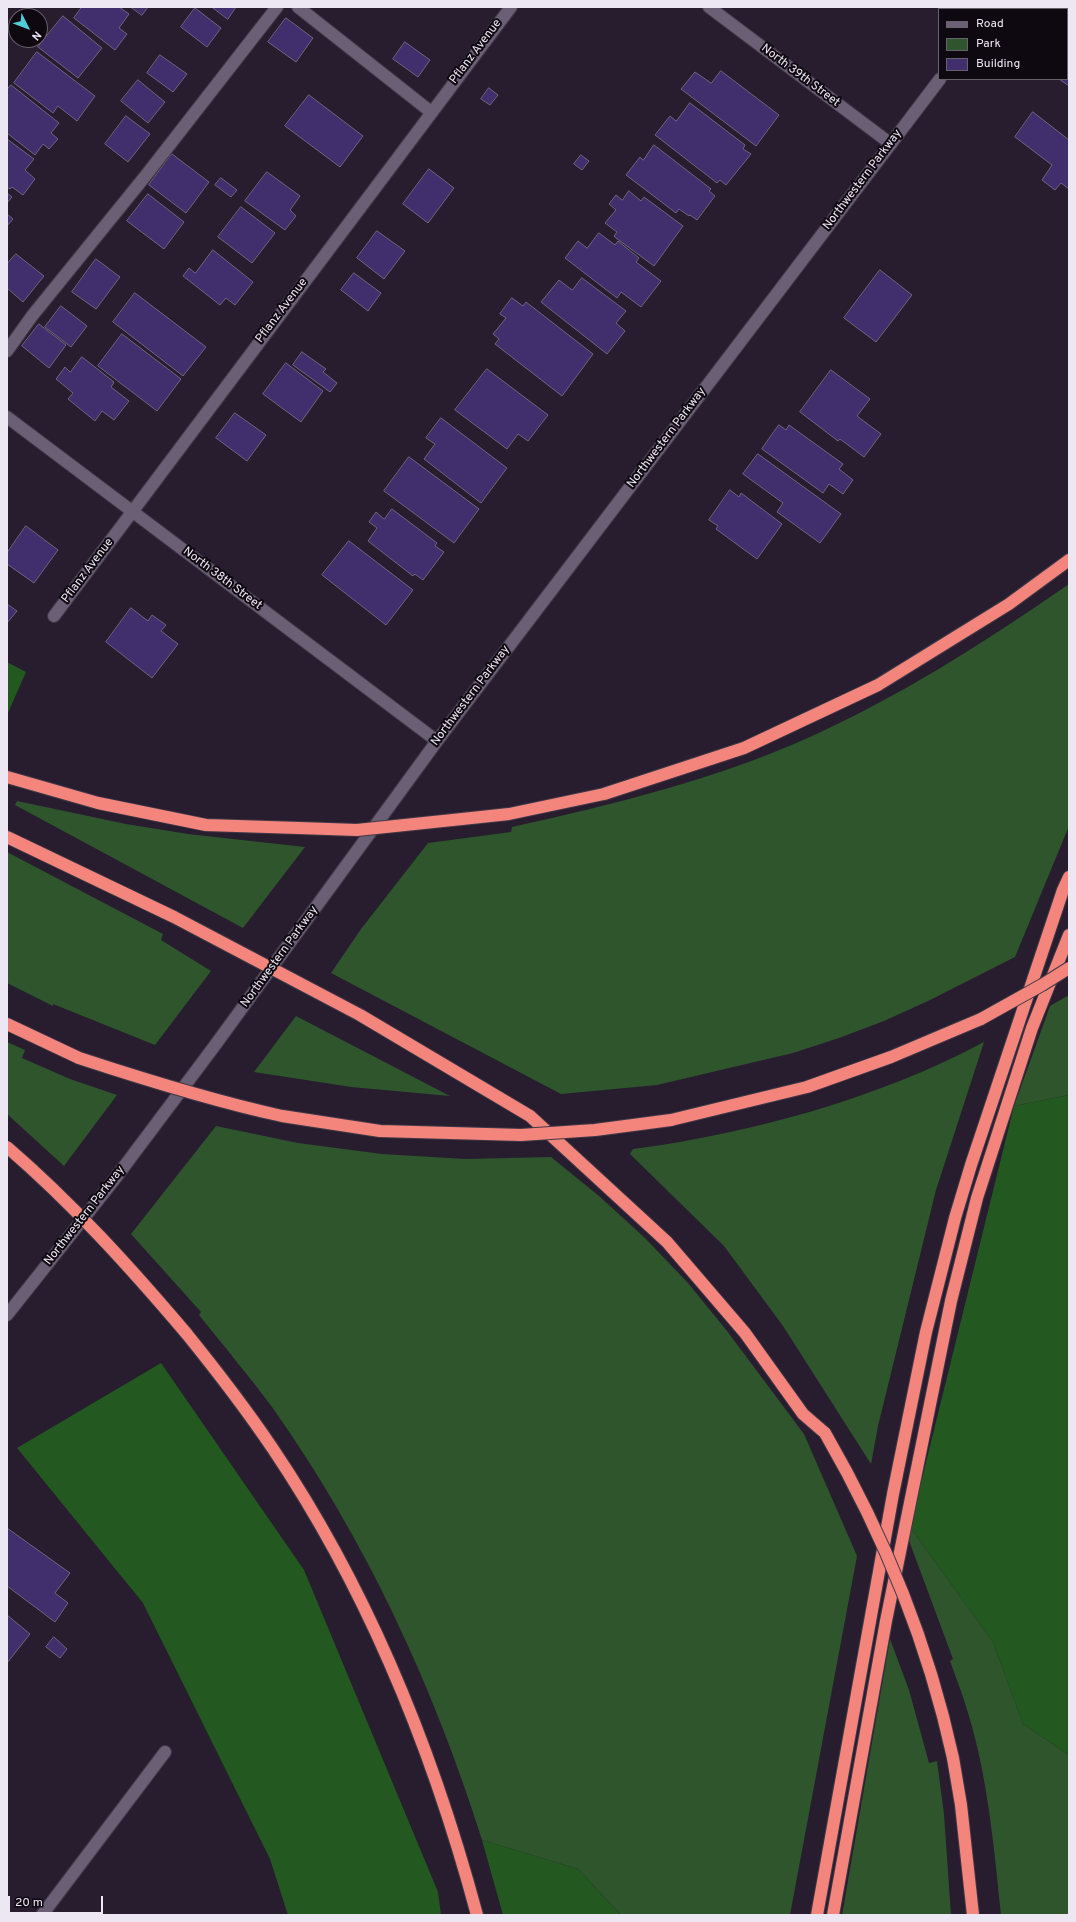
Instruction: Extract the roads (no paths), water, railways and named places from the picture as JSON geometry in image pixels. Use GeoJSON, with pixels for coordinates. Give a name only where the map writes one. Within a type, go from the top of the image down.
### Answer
{"type":"FeatureCollection","features":[{"type":"Feature","properties":{"kind":"highway"},"geometry":{"type":"LineString","coordinates":[[7,777],[98,803],[206,825],[357,830],[509,814],[604,794],[744,748],[878,685],[1010,604],[1069,560]]}},
{"type":"Feature","properties":{"kind":"highway"},"geometry":{"type":"LineString","coordinates":[[7,837],[174,917],[360,1015],[530,1116],[667,1242],[745,1333],[803,1414],[825,1433],[862,1500],[903,1592],[937,1692],[953,1758],[961,1805],[973,1915]]}},
{"type":"Feature","properties":{"kind":"highway"},"geometry":{"type":"LineString","coordinates":[[817,1915],[893,1494],[926,1332],[955,1218],[986,1116],[1063,890],[1069,877]]}},
{"type":"Feature","properties":{"kind":"highway"},"geometry":{"type":"LineString","coordinates":[[833,1915],[886,1621],[951,1301],[977,1198],[1032,1028],[1069,935]]}},
{"type":"Feature","properties":{"kind":"highway"},"geometry":{"type":"LineString","coordinates":[[7,1024],[79,1058],[149,1081],[221,1102],[282,1116],[380,1131],[521,1135],[596,1130],[670,1120],[808,1087],[891,1057],[981,1019],[1042,986],[1069,968]]}},
{"type":"Feature","properties":{"kind":"highway"},"geometry":{"type":"LineString","coordinates":[[7,1147],[68,1202],[119,1255],[186,1333],[241,1404],[274,1450],[308,1506],[361,1602],[386,1654],[430,1761],[449,1816],[477,1915]]}},
{"type":"Feature","properties":{"kind":"street"},"geometry":{"type":"LineString","coordinates":[[7,352],[32,316],[147,174],[276,7]]}},
{"type":"Feature","properties":{"kind":"street"},"geometry":{"type":"LineString","coordinates":[[298,7],[431,112]]}},
{"type":"Feature","properties":{"kind":"street","name":"Pflanz Avenue"},"geometry":{"type":"LineString","coordinates":[[54,616],[511,7]]}},
{"type":"Feature","properties":{"kind":"street","name":"North 39th Street"},"geometry":{"type":"LineString","coordinates":[[709,7],[891,144]]}},
{"type":"Feature","properties":{"kind":"street","name":"Northwestern Parkway"},"geometry":{"type":"LineString","coordinates":[[7,1315],[114,1180],[204,1060],[437,741],[939,80]]}},
{"type":"Feature","properties":{"kind":"street","name":"North 38th Street"},"geometry":{"type":"LineString","coordinates":[[7,417],[437,741]]}},
{"type":"Feature","properties":{"kind":"street"},"geometry":{"type":"LineString","coordinates":[[42,1915],[165,1752]]}}]}
